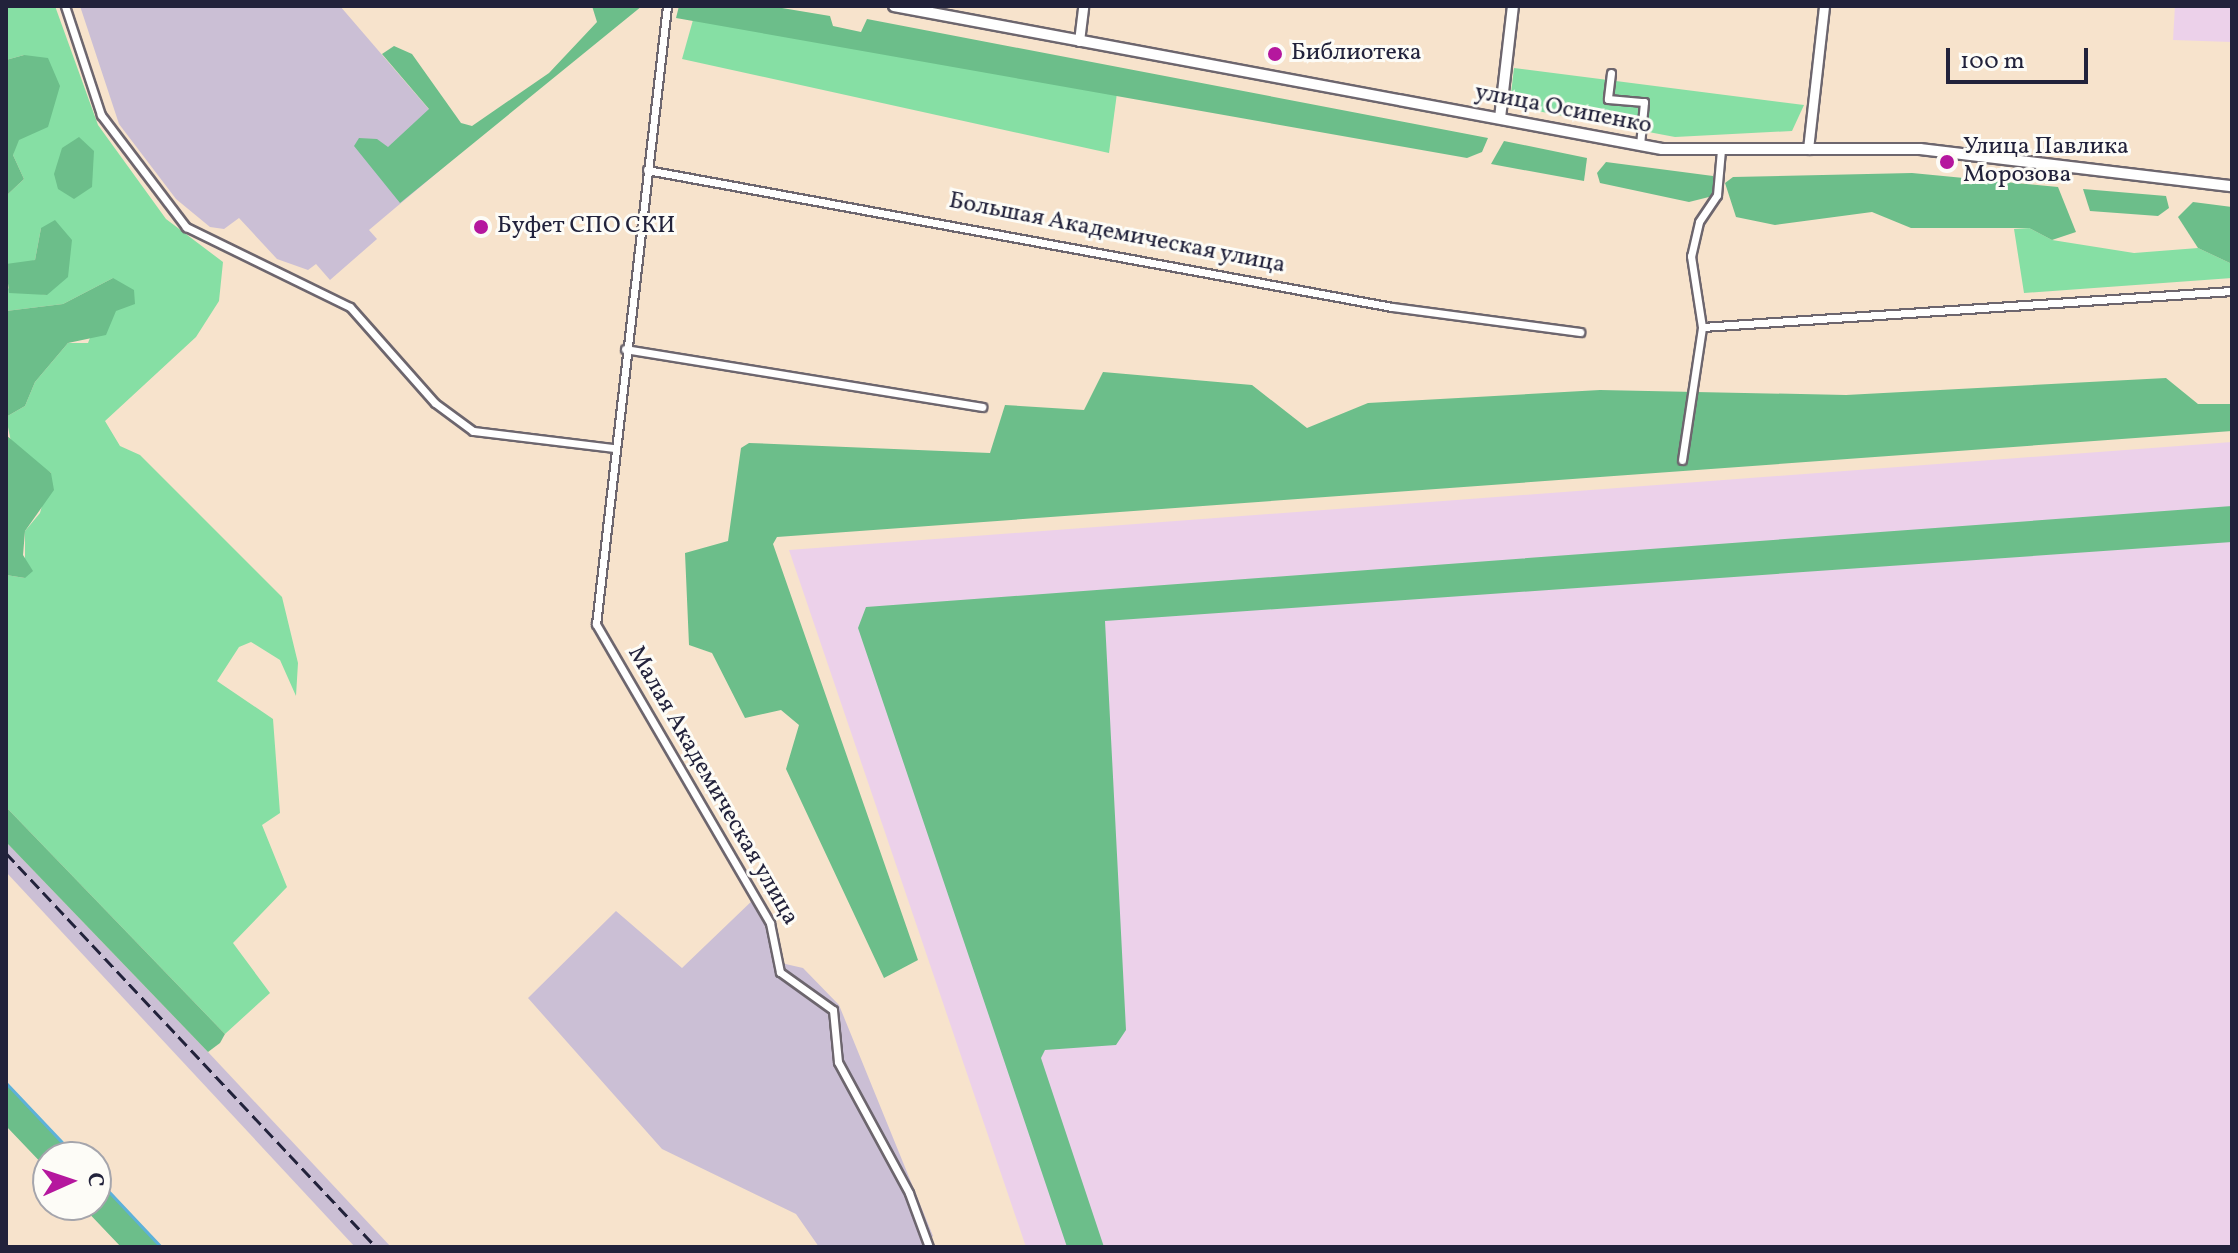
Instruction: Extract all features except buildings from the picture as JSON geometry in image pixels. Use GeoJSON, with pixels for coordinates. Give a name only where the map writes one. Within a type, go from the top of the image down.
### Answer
{"type":"FeatureCollection","features":[{"type":"Feature","properties":{"kind":"main road","name":"улица Осипенко"},"geometry":{"type":"LineString","coordinates":[[894,6],[1640,145],[1721,150],[1920,149],[2232,186]]}},
{"type":"Feature","properties":{"kind":"main road"},"geometry":{"type":"LineString","coordinates":[[1500,118],[1513,6]]}},
{"type":"Feature","properties":{"kind":"street"},"geometry":{"type":"LineString","coordinates":[[65,6],[101,115],[186,227],[350,307],[435,403],[473,431],[613,448],[667,6]]}},
{"type":"Feature","properties":{"kind":"street"},"geometry":{"type":"LineString","coordinates":[[1079,41],[1083,6]]}},
{"type":"Feature","properties":{"kind":"street"},"geometry":{"type":"LineString","coordinates":[[1808,149],[1824,6]]}},
{"type":"Feature","properties":{"kind":"street"},"geometry":{"type":"LineString","coordinates":[[1611,73],[1608,99],[1644,102],[1640,145]]}},
{"type":"Feature","properties":{"kind":"street"},"geometry":{"type":"LineString","coordinates":[[1682,460],[1702,327],[1691,256],[1699,222],[1717,195],[1721,150]]}},
{"type":"Feature","properties":{"kind":"street","name":"Большая Академическая улица"},"geometry":{"type":"LineString","coordinates":[[647,170],[1392,307],[1580,332]]}},
{"type":"Feature","properties":{"kind":"street"},"geometry":{"type":"LineString","coordinates":[[1702,327],[2232,291]]}},
{"type":"Feature","properties":{"kind":"street"},"geometry":{"type":"LineString","coordinates":[[625,349],[982,407]]}},
{"type":"Feature","properties":{"kind":"street","name":"Малая Академическая улица"},"geometry":{"type":"LineString","coordinates":[[613,448],[596,624],[770,923],[780,972],[833,1010],[838,1062],[909,1193],[929,1247]]}},
{"type":"Feature","properties":{"kind":"shaded area"},"geometry":{"type":"Polygon","coordinates":[[[80,6],[340,6],[464,150],[369,230],[377,239],[330,280],[316,264],[308,270],[277,259],[239,218],[224,229],[210,227],[176,199],[119,124],[80,6]]]}},
{"type":"Feature","properties":{"kind":"shaded area"},"geometry":{"type":"Polygon","coordinates":[[[2175,6],[2232,6],[2232,42],[2173,40],[2175,6]]]}},
{"type":"Feature","properties":{"kind":"shaded area"},"geometry":{"type":"Polygon","coordinates":[[[2232,442],[2232,1247],[1026,1247],[789,550],[2232,442]]]}},
{"type":"Feature","properties":{"kind":"shaded area"},"geometry":{"type":"Polygon","coordinates":[[[6,842],[391,1247],[355,1247],[6,872],[6,842]]]}},
{"type":"Feature","properties":{"kind":"shaded area"},"geometry":{"type":"Polygon","coordinates":[[[756,897],[781,963],[803,968],[839,1005],[933,1236],[922,1247],[819,1247],[796,1214],[662,1149],[528,998],[616,911],[682,968],[756,897]]]}},
{"type":"Feature","properties":{"kind":"green space"},"geometry":{"type":"Polygon","coordinates":[[[6,6],[55,6],[98,125],[166,219],[223,262],[219,301],[196,337],[105,421],[120,446],[140,455],[282,597],[298,663],[296,696],[280,660],[251,642],[239,647],[217,681],[273,719],[280,813],[262,825],[287,887],[233,943],[270,993],[225,1034],[6,807],[6,575],[25,578],[25,531],[40,513],[51,473],[12,447],[6,417],[25,406],[35,382],[68,343],[88,343],[113,278],[63,304],[6,311],[6,288],[47,295],[41,228],[35,260],[18,268],[6,264],[6,196],[24,179],[13,155],[24,55],[6,60],[6,6]]]}},
{"type":"Feature","properties":{"kind":"green space"},"geometry":{"type":"Polygon","coordinates":[[[592,6],[642,6],[400,203],[354,146],[359,138],[377,139],[388,147],[429,109],[382,54],[394,46],[412,54],[461,123],[472,126],[549,73],[597,22],[592,6]]]}},
{"type":"Feature","properties":{"kind":"green space"},"geometry":{"type":"Polygon","coordinates":[[[679,6],[770,6],[830,16],[833,26],[861,32],[867,19],[1488,138],[1482,152],[1467,158],[676,18],[679,6]]]}},
{"type":"Feature","properties":{"kind":"green space"},"geometry":{"type":"Polygon","coordinates":[[[693,20],[1117,93],[1109,153],[682,59],[693,20]]]}},
{"type":"Feature","properties":{"kind":"green space"},"geometry":{"type":"Polygon","coordinates":[[[24,55],[48,58],[60,86],[48,127],[19,140],[13,155],[24,179],[6,196],[6,60],[24,55]]]}},
{"type":"Feature","properties":{"kind":"green space"},"geometry":{"type":"Polygon","coordinates":[[[1514,68],[1804,105],[1792,131],[1675,137],[1516,107],[1510,102],[1514,68]]]}},
{"type":"Feature","properties":{"kind":"green space"},"geometry":{"type":"Polygon","coordinates":[[[79,137],[94,151],[92,187],[74,199],[58,189],[54,174],[62,148],[79,137]]]}},
{"type":"Feature","properties":{"kind":"green space"},"geometry":{"type":"Polygon","coordinates":[[[1504,141],[1587,158],[1584,181],[1491,164],[1504,141]]]}},
{"type":"Feature","properties":{"kind":"green space"},"geometry":{"type":"Polygon","coordinates":[[[1606,162],[1713,176],[1713,196],[1689,202],[1600,183],[1597,173],[1606,162]]]}},
{"type":"Feature","properties":{"kind":"green space"},"geometry":{"type":"Polygon","coordinates":[[[1912,173],[2058,187],[2076,232],[2052,240],[2029,228],[1911,228],[1872,212],[1775,225],[1736,217],[1725,183],[1733,177],[1912,173]]]}},
{"type":"Feature","properties":{"kind":"green space"},"geometry":{"type":"Polygon","coordinates":[[[2083,189],[2166,196],[2169,208],[2158,216],[2090,211],[2083,189]]]}},
{"type":"Feature","properties":{"kind":"green space"},"geometry":{"type":"Polygon","coordinates":[[[2193,202],[2232,207],[2232,264],[2198,248],[2178,217],[2193,202]]]}},
{"type":"Feature","properties":{"kind":"green space"},"geometry":{"type":"Polygon","coordinates":[[[55,220],[72,240],[68,277],[47,295],[9,293],[6,264],[35,260],[41,228],[55,220]]]}},
{"type":"Feature","properties":{"kind":"green space"},"geometry":{"type":"Polygon","coordinates":[[[2029,228],[2052,240],[2134,253],[2198,248],[2232,264],[2232,278],[2024,293],[2014,229],[2029,228]]]}},
{"type":"Feature","properties":{"kind":"green space"},"geometry":{"type":"Polygon","coordinates":[[[113,278],[134,290],[135,304],[116,311],[106,335],[68,343],[35,382],[25,406],[6,417],[6,311],[63,304],[113,278]]]}},
{"type":"Feature","properties":{"kind":"green space"},"geometry":{"type":"Polygon","coordinates":[[[1103,372],[1252,385],[1307,428],[1368,403],[1600,390],[1846,395],[2166,378],[2198,404],[2232,404],[2232,431],[777,537],[773,544],[918,960],[884,978],[786,769],[799,725],[781,710],[745,718],[712,653],[689,645],[685,553],[728,541],[741,448],[749,443],[990,453],[1005,405],[1084,410],[1103,372]]]}},
{"type":"Feature","properties":{"kind":"green space"},"geometry":{"type":"Polygon","coordinates":[[[6,435],[51,473],[54,490],[25,531],[23,555],[33,571],[25,578],[6,575],[6,435]]]}},
{"type":"Feature","properties":{"kind":"green space"},"geometry":{"type":"Polygon","coordinates":[[[2232,506],[2232,542],[1105,621],[1126,1030],[1116,1045],[1045,1050],[1041,1058],[1104,1247],[1067,1247],[858,628],[866,607],[2232,506]]]}},
{"type":"Feature","properties":{"kind":"green space"},"geometry":{"type":"Polygon","coordinates":[[[6,807],[225,1034],[220,1043],[208,1052],[6,842],[6,807]]]}},
{"type":"Feature","properties":{"kind":"green space"},"geometry":{"type":"Polygon","coordinates":[[[6,1083],[61,1141],[32,1141],[32,1153],[6,1126],[6,1083]]]}},
{"type":"Feature","properties":{"kind":"green space"},"geometry":{"type":"Polygon","coordinates":[[[112,1195],[162,1247],[121,1247],[96,1221],[112,1221],[112,1195]]]}},
{"type":"Feature","properties":{"kind":"waterway"},"geometry":{"type":"LineString","coordinates":[[6,1083],[61,1141]]}},
{"type":"Feature","properties":{"kind":"waterway"},"geometry":{"type":"LineString","coordinates":[[112,1195],[161,1247]]}},
{"type":"Feature","properties":{"kind":"railway"},"geometry":{"type":"LineString","coordinates":[[6,853],[376,1247]]}},
{"type":"Feature","properties":{"kind":"place","name":"Библиотека"},"geometry":{"type":"Point","coordinates":[1275,54]}},
{"type":"Feature","properties":{"kind":"place","name":"Улица Павлика Морозова"},"geometry":{"type":"Point","coordinates":[1947,162]}},
{"type":"Feature","properties":{"kind":"place","name":"Буфет СПО СКИ"},"geometry":{"type":"Point","coordinates":[481,227]}}]}
